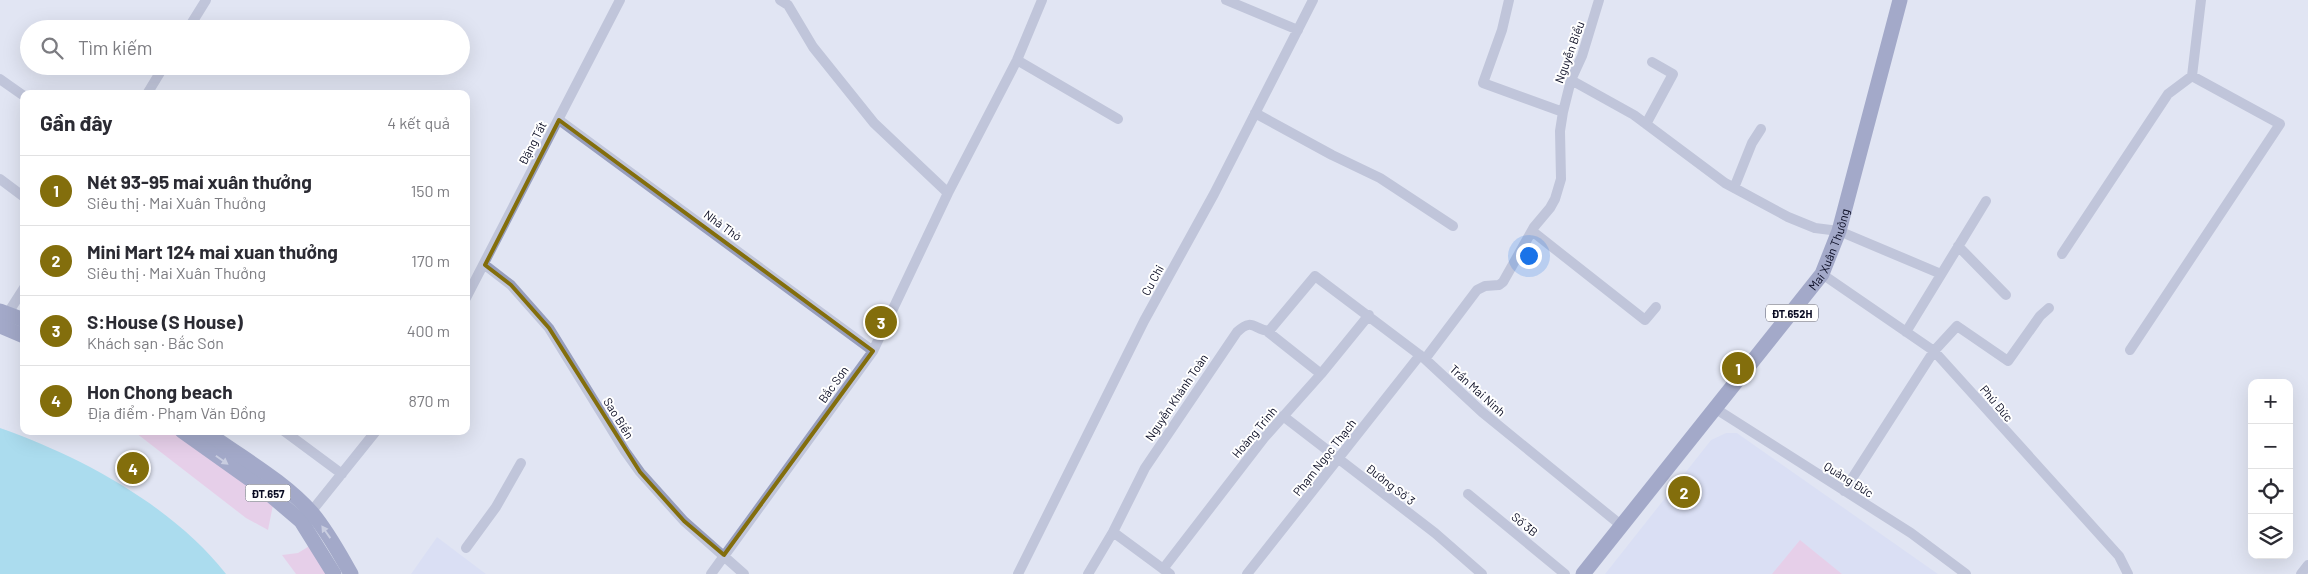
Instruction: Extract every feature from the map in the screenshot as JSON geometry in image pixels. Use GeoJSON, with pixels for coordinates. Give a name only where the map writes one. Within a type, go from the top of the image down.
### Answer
{"type":"FeatureCollection","features":[{"type":"Feature","properties":{"kind":"main road","name":"Mai Xuân Thưởng"},"geometry":{"type":"LineString","coordinates":[[1583,574],[1822,274],[1838,231],[1900,0]]}},
{"type":"Feature","properties":{"kind":"main road"},"geometry":{"type":"LineString","coordinates":[[3,320],[20,320]]}},
{"type":"Feature","properties":{"kind":"main road"},"geometry":{"type":"LineString","coordinates":[[3,320],[20,333]]}},
{"type":"Feature","properties":{"kind":"main road","name":"ĐT.657"},"geometry":{"type":"LineString","coordinates":[[188,435],[327,533],[352,574]]}},
{"type":"Feature","properties":{"kind":"main road","name":"ĐT.657"},"geometry":{"type":"LineString","coordinates":[[211,435],[268,475],[306,517],[334,574]]}},
{"type":"Feature","properties":{"kind":"street"},"geometry":{"type":"LineString","coordinates":[[194,20],[206,0]]}},
{"type":"Feature","properties":{"kind":"street","name":"Đặng Tất"},"geometry":{"type":"LineString","coordinates":[[470,291],[620,0]]}},
{"type":"Feature","properties":{"kind":"street"},"geometry":{"type":"LineString","coordinates":[[780,0],[788,5],[813,47],[874,123],[948,193]]}},
{"type":"Feature","properties":{"kind":"street","name":"Bắc Sơn"},"geometry":{"type":"LineString","coordinates":[[710,574],[873,351],[948,193],[1017,60],[1042,0]]}},
{"type":"Feature","properties":{"kind":"street"},"geometry":{"type":"LineString","coordinates":[[1226,0],[1298,30]]}},
{"type":"Feature","properties":{"kind":"street","name":"Cu Chi"},"geometry":{"type":"LineString","coordinates":[[1018,574],[1144,321],[1313,0]]}},
{"type":"Feature","properties":{"kind":"street"},"geometry":{"type":"LineString","coordinates":[[1509,0],[1502,30],[1483,83],[1563,112]]}},
{"type":"Feature","properties":{"kind":"street","name":"Nguyễn Biểu"},"geometry":{"type":"LineString","coordinates":[[1422,357],[1477,290],[1485,286],[1499,285],[1503,282],[1532,231],[1550,208],[1561,179],[1560,131],[1563,112],[1571,80],[1582,56],[1599,0]]}},
{"type":"Feature","properties":{"kind":"street"},"geometry":{"type":"LineString","coordinates":[[2062,254],[2168,94],[2192,76],[2201,0]]}},
{"type":"Feature","properties":{"kind":"street"},"geometry":{"type":"LineString","coordinates":[[1017,60],[1118,119]]}},
{"type":"Feature","properties":{"kind":"street"},"geometry":{"type":"LineString","coordinates":[[1646,124],[1673,74],[1652,62]]}},
{"type":"Feature","properties":{"kind":"street"},"geometry":{"type":"LineString","coordinates":[[149,90],[159,75]]}},
{"type":"Feature","properties":{"kind":"street"},"geometry":{"type":"LineString","coordinates":[[2130,350],[2280,124],[2192,76]]}},
{"type":"Feature","properties":{"kind":"street"},"geometry":{"type":"LineString","coordinates":[[0,79],[20,93]]}},
{"type":"Feature","properties":{"kind":"street"},"geometry":{"type":"LineString","coordinates":[[1571,80],[1634,115],[1734,188],[1788,217],[1815,228],[1838,231],[1941,274]]}},
{"type":"Feature","properties":{"kind":"street"},"geometry":{"type":"LineString","coordinates":[[1255,113],[1332,155],[1380,178],[1453,226]]}},
{"type":"Feature","properties":{"kind":"street","name":"Nhà Thờ"},"geometry":{"type":"LineString","coordinates":[[559,120],[873,351]]}},
{"type":"Feature","properties":{"kind":"street"},"geometry":{"type":"LineString","coordinates":[[1734,188],[1752,143],[1761,129]]}},
{"type":"Feature","properties":{"kind":"street"},"geometry":{"type":"LineString","coordinates":[[0,179],[20,194]]}},
{"type":"Feature","properties":{"kind":"street"},"geometry":{"type":"LineString","coordinates":[[1906,332],[1986,202]]}},
{"type":"Feature","properties":{"kind":"street"},"geometry":{"type":"LineString","coordinates":[[1532,231],[1645,320],[1656,307]]}},
{"type":"Feature","properties":{"kind":"street"},"geometry":{"type":"LineString","coordinates":[[1958,246],[2006,295]]}},
{"type":"Feature","properties":{"kind":"street","name":"Sao Biển"},"geometry":{"type":"LineString","coordinates":[[485,265],[511,285],[549,328],[625,452],[640,472],[684,522],[744,574]]}},
{"type":"Feature","properties":{"kind":"street","name":"Phú Đức"},"geometry":{"type":"LineString","coordinates":[[1822,274],[1934,351],[2119,556],[2128,574]]}},
{"type":"Feature","properties":{"kind":"street","name":"Trần Mai Ninh"},"geometry":{"type":"LineString","coordinates":[[1268,332],[1315,276],[1370,315],[1422,357],[1482,412],[1622,526]]}},
{"type":"Feature","properties":{"kind":"street"},"geometry":{"type":"LineString","coordinates":[[3,320],[20,294]]}},
{"type":"Feature","properties":{"kind":"street"},"geometry":{"type":"LineString","coordinates":[[1844,491],[1934,351],[1957,326],[2008,361],[2040,316],[2049,308]]}},
{"type":"Feature","properties":{"kind":"street","name":"Hoàng Trinh"},"geometry":{"type":"LineString","coordinates":[[1167,571],[1246,461],[1283,416],[1322,374],[1370,315]]}},
{"type":"Feature","properties":{"kind":"street","name":"Nguyễn Khánh Toàn"},"geometry":{"type":"LineString","coordinates":[[1088,574],[1113,532],[1144,468],[1237,332],[1243,325],[1250,324],[1268,332]]}},
{"type":"Feature","properties":{"kind":"street"},"geometry":{"type":"LineString","coordinates":[[1268,332],[1322,374]]}},
{"type":"Feature","properties":{"kind":"street","name":"Phạm Ngọc Thạch"},"geometry":{"type":"LineString","coordinates":[[1247,574],[1422,357]]}},
{"type":"Feature","properties":{"kind":"street","name":"Quảng Đức"},"geometry":{"type":"LineString","coordinates":[[1716,409],[1911,533],[1966,574]]}},
{"type":"Feature","properties":{"kind":"street","name":"Đường Số 3"},"geometry":{"type":"LineString","coordinates":[[1283,416],[1434,533],[1482,574]]}},
{"type":"Feature","properties":{"kind":"street"},"geometry":{"type":"LineString","coordinates":[[289,435],[342,474]]}},
{"type":"Feature","properties":{"kind":"street"},"geometry":{"type":"LineString","coordinates":[[306,517],[373,435]]}},
{"type":"Feature","properties":{"kind":"street"},"geometry":{"type":"LineString","coordinates":[[466,548],[496,506],[521,463]]}},
{"type":"Feature","properties":{"kind":"street","name":"Số 3B"},"geometry":{"type":"LineString","coordinates":[[1468,494],[1565,574]]}},
{"type":"Feature","properties":{"kind":"street"},"geometry":{"type":"LineString","coordinates":[[1113,532],[1167,571]]}},
{"type":"Feature","properties":{"kind":"street"},"geometry":{"type":"LineString","coordinates":[[2301,574],[2308,565]]}},
{"type":"Feature","properties":{"kind":"highlighted area"},"geometry":{"type":"Polygon","coordinates":[[[559,120],[873,351],[724,555],[684,521],[640,472],[549,328],[511,285],[485,265],[559,120]]]}},
{"type":"Feature","properties":{"kind":"shaded area"},"geometry":{"type":"Polygon","coordinates":[[[1726,433],[1737,433],[1938,574],[1605,574],[1711,440],[1726,433]]]}},
{"type":"Feature","properties":{"kind":"shaded area"},"geometry":{"type":"Polygon","coordinates":[[[139,435],[180,435],[273,505],[268,530],[246,518],[139,435]]]}},
{"type":"Feature","properties":{"kind":"shaded area"},"geometry":{"type":"Polygon","coordinates":[[[437,537],[486,574],[411,574],[437,537]]]}},
{"type":"Feature","properties":{"kind":"shaded area"},"geometry":{"type":"Polygon","coordinates":[[[1800,540],[1842,574],[1772,574],[1800,540]]]}},
{"type":"Feature","properties":{"kind":"shaded area"},"geometry":{"type":"Polygon","coordinates":[[[311,545],[328,574],[296,574],[282,555],[298,553],[311,545]]]}},
{"type":"Feature","properties":{"kind":"water"},"geometry":{"type":"Polygon","coordinates":[[[0,428],[62,453],[123,486],[180,526],[226,574],[0,574],[0,428]]]}},
{"type":"Feature","properties":{"kind":"place","name":"S:House (S House)"},"geometry":{"type":"Point","coordinates":[881,322]}},
{"type":"Feature","properties":{"kind":"place","name":"Nét 93-95 mai xuân thưởng"},"geometry":{"type":"Point","coordinates":[1738,368]}},
{"type":"Feature","properties":{"kind":"place","name":"Hon Chong beach"},"geometry":{"type":"Point","coordinates":[133,468]}},
{"type":"Feature","properties":{"kind":"place","name":"Mini Mart 124 mai xuan thưởng"},"geometry":{"type":"Point","coordinates":[1684,492]}}]}
